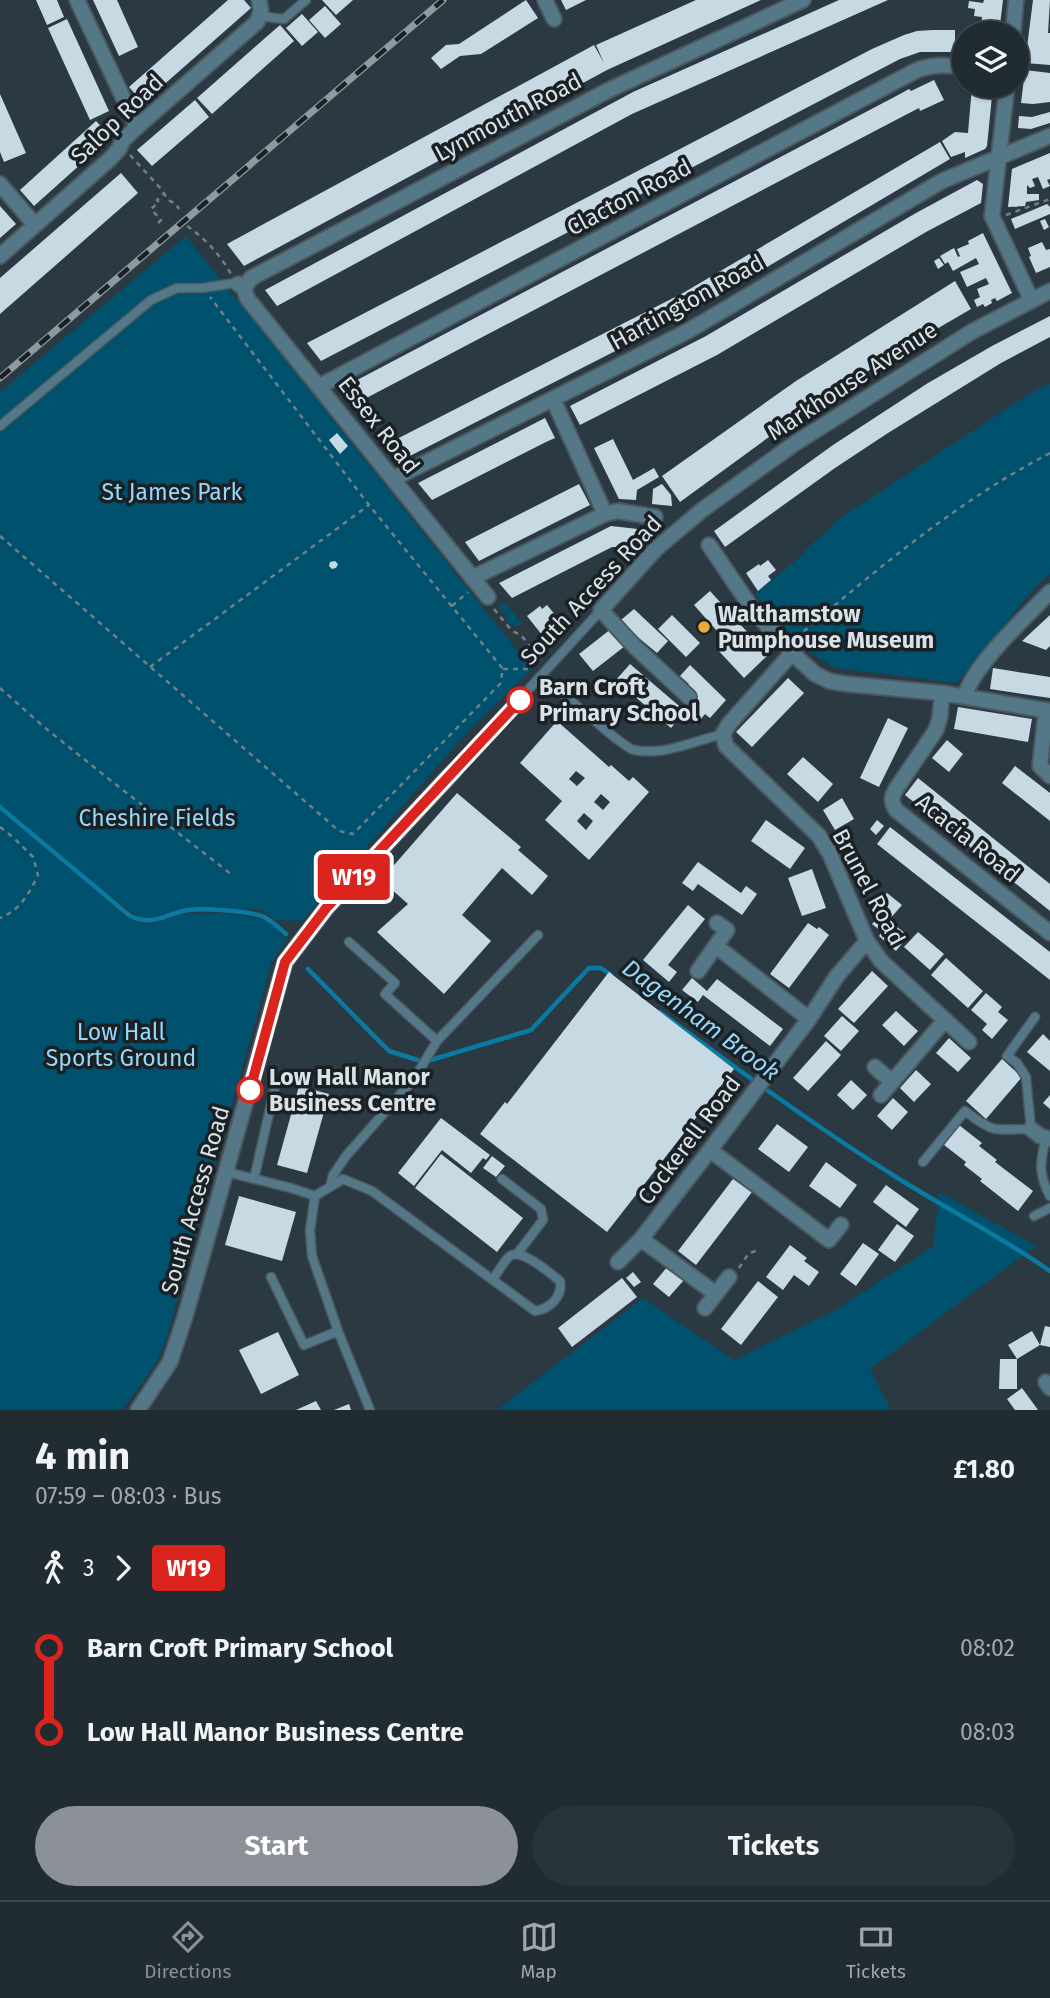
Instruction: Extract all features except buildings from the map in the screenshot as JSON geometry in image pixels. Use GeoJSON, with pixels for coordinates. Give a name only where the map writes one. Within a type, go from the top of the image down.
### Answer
{"type":"FeatureCollection","features":[{"type":"Feature","properties":{"kind":"street"},"geometry":{"type":"LineString","coordinates":[[77,0],[137,127]]}},
{"type":"Feature","properties":{"kind":"street"},"geometry":{"type":"LineString","coordinates":[[545,0],[554,19]]}},
{"type":"Feature","properties":{"kind":"street","name":"Lynmouth Road"},"geometry":{"type":"LineString","coordinates":[[240,285],[609,90],[778,5],[803,0]]}},
{"type":"Feature","properties":{"kind":"street"},"geometry":{"type":"LineString","coordinates":[[1014,21],[1016,0]]}},
{"type":"Feature","properties":{"kind":"street","name":"Salop Road"},"geometry":{"type":"LineString","coordinates":[[0,256],[111,158],[123,140],[137,127],[257,22],[259,9]]}},
{"type":"Feature","properties":{"kind":"street","name":"Clacton Road"},"geometry":{"type":"LineString","coordinates":[[320,386],[917,70],[930,65],[952,66]]}},
{"type":"Feature","properties":{"kind":"street"},"geometry":{"type":"LineString","coordinates":[[1006,98],[993,220],[1031,299]]}},
{"type":"Feature","properties":{"kind":"street","name":"Hartington Road"},"geometry":{"type":"LineString","coordinates":[[393,479],[688,331],[942,181],[1050,136]]}},
{"type":"Feature","properties":{"kind":"street"},"geometry":{"type":"LineString","coordinates":[[0,184],[35,225]]}},
{"type":"Feature","properties":{"kind":"street","name":"Essex Road"},"geometry":{"type":"LineString","coordinates":[[240,285],[247,298],[488,597]]}},
{"type":"Feature","properties":{"kind":"street","name":"Markhouse Avenue"},"geometry":{"type":"LineString","coordinates":[[687,523],[794,444],[973,331],[1050,291]]}},
{"type":"Feature","properties":{"kind":"street"},"geometry":{"type":"LineString","coordinates":[[553,399],[605,514]]}},
{"type":"Feature","properties":{"kind":"street"},"geometry":{"type":"LineString","coordinates":[[475,581],[605,514],[618,511],[649,516]]}},
{"type":"Feature","properties":{"kind":"street","name":"South Access Road"},"geometry":{"type":"LineString","coordinates":[[601,610],[656,548],[687,523]]}},
{"type":"Feature","properties":{"kind":"street"},"geometry":{"type":"LineString","coordinates":[[709,545],[754,610],[815,674],[829,681],[965,696],[1048,710],[1040,766],[1050,776]]}},
{"type":"Feature","properties":{"kind":"street"},"geometry":{"type":"LineString","coordinates":[[965,696],[976,674],[1001,643],[1050,592]]}},
{"type":"Feature","properties":{"kind":"street"},"geometry":{"type":"LineString","coordinates":[[601,610],[635,647],[689,697]]}},
{"type":"Feature","properties":{"kind":"street"},"geometry":{"type":"LineString","coordinates":[[723,734],[791,651]]}},
{"type":"Feature","properties":{"kind":"street","name":"Acacia Road"},"geometry":{"type":"LineString","coordinates":[[942,693],[936,730],[891,797],[892,804],[896,810],[1050,933]]}},
{"type":"Feature","properties":{"kind":"street","name":"Brunel Road"},"geometry":{"type":"LineString","coordinates":[[723,734],[726,746],[819,835],[830,854],[867,941],[881,961],[970,1042]]}},
{"type":"Feature","properties":{"kind":"street","name":"South Access Road"},"geometry":{"type":"LineString","coordinates":[[138,1410],[164,1371],[185,1317],[285,962],[327,907],[453,772]]}},
{"type":"Feature","properties":{"kind":"street"},"geometry":{"type":"LineString","coordinates":[[698,971],[727,930],[717,923]]}},
{"type":"Feature","properties":{"kind":"street","name":"Cockerell Road"},"geometry":{"type":"LineString","coordinates":[[618,1262],[641,1239],[809,1019],[837,976],[867,941]]}},
{"type":"Feature","properties":{"kind":"street"},"geometry":{"type":"LineString","coordinates":[[716,946],[809,1019]]}},
{"type":"Feature","properties":{"kind":"street"},"geometry":{"type":"LineString","coordinates":[[881,1095],[945,1020]]}},
{"type":"Feature","properties":{"kind":"street"},"geometry":{"type":"LineString","coordinates":[[874,1067],[892,1082]]}},
{"type":"Feature","properties":{"kind":"street"},"geometry":{"type":"LineString","coordinates":[[1031,1129],[1048,1138]]}},
{"type":"Feature","properties":{"kind":"street"},"geometry":{"type":"LineString","coordinates":[[710,1150],[829,1240],[841,1225]]}},
{"type":"Feature","properties":{"kind":"street"},"geometry":{"type":"LineString","coordinates":[[641,1239],[716,1294]]}},
{"type":"Feature","properties":{"kind":"street"},"geometry":{"type":"LineString","coordinates":[[705,1308],[729,1277]]}},
{"type":"Feature","properties":{"kind":"lane"},"geometry":{"type":"LineString","coordinates":[[259,9],[284,19],[306,0]]}},
{"type":"Feature","properties":{"kind":"lane"},"geometry":{"type":"LineString","coordinates":[[0,426],[151,300],[177,288],[240,285]]}},
{"type":"Feature","properties":{"kind":"lane","name":"South Access Road"},"geometry":{"type":"LineString","coordinates":[[453,772],[601,610]]}},
{"type":"Feature","properties":{"kind":"lane"},"geometry":{"type":"LineString","coordinates":[[542,676],[630,750],[651,752],[678,748],[723,734]]}},
{"type":"Feature","properties":{"kind":"lane"},"geometry":{"type":"LineString","coordinates":[[330,1187],[333,1175],[346,1156],[414,1079],[438,1041],[538,935]]}},
{"type":"Feature","properties":{"kind":"lane"},"geometry":{"type":"LineString","coordinates":[[349,942],[395,983],[385,994],[438,1041]]}},
{"type":"Feature","properties":{"kind":"lane"},"geometry":{"type":"LineString","coordinates":[[923,1162],[965,1111],[986,1128],[999,1131],[1031,1129],[1026,1077],[1017,1063],[1007,1056],[1035,1017]]}},
{"type":"Feature","properties":{"kind":"lane"},"geometry":{"type":"LineString","coordinates":[[254,1179],[275,1087]]}},
{"type":"Feature","properties":{"kind":"lane"},"geometry":{"type":"LineString","coordinates":[[1048,1138],[1041,1159],[1041,1172],[1050,1196]]}},
{"type":"Feature","properties":{"kind":"lane"},"geometry":{"type":"LineString","coordinates":[[227,1172],[314,1196],[343,1179],[372,1191],[535,1311],[542,1310],[560,1295],[562,1287],[560,1281],[527,1256],[517,1254],[511,1255],[493,1279]]}},
{"type":"Feature","properties":{"kind":"lane"},"geometry":{"type":"LineString","coordinates":[[502,1179],[541,1209],[543,1214],[543,1220],[517,1254]]}},
{"type":"Feature","properties":{"kind":"lane"},"geometry":{"type":"LineString","coordinates":[[314,1196],[310,1230],[312,1256],[338,1331],[370,1410]]}},
{"type":"Feature","properties":{"kind":"lane"},"geometry":{"type":"LineString","coordinates":[[1034,1216],[1050,1208]]}},
{"type":"Feature","properties":{"kind":"lane"},"geometry":{"type":"LineString","coordinates":[[271,1276],[304,1345],[338,1331]]}},
{"type":"Feature","properties":{"kind":"path"},"geometry":{"type":"LineString","coordinates":[[119,149],[129,155],[179,209]]}},
{"type":"Feature","properties":{"kind":"path"},"geometry":{"type":"LineString","coordinates":[[158,223],[161,220],[151,209],[164,193]]}},
{"type":"Feature","properties":{"kind":"path"},"geometry":{"type":"LineString","coordinates":[[993,220],[1050,199]]}},
{"type":"Feature","properties":{"kind":"path"},"geometry":{"type":"LineString","coordinates":[[187,226],[219,255],[240,285]]}},
{"type":"Feature","properties":{"kind":"path"},"geometry":{"type":"LineString","coordinates":[[202,288],[369,505],[503,669]]}},
{"type":"Feature","properties":{"kind":"path"},"geometry":{"type":"LineString","coordinates":[[791,651],[795,639],[900,551],[993,485],[1050,453]]}},
{"type":"Feature","properties":{"kind":"path"},"geometry":{"type":"LineString","coordinates":[[149,668],[369,505]]}},
{"type":"Feature","properties":{"kind":"path"},"geometry":{"type":"LineString","coordinates":[[637,551],[649,516]]}},
{"type":"Feature","properties":{"kind":"path"},"geometry":{"type":"LineString","coordinates":[[0,536],[339,831],[353,834],[500,684],[503,669]]}},
{"type":"Feature","properties":{"kind":"path"},"geometry":{"type":"LineString","coordinates":[[452,606],[475,581]]}},
{"type":"Feature","properties":{"kind":"path"},"geometry":{"type":"LineString","coordinates":[[488,597],[512,631],[521,635],[535,653]]}},
{"type":"Feature","properties":{"kind":"path"},"geometry":{"type":"LineString","coordinates":[[503,669],[532,669]]}},
{"type":"Feature","properties":{"kind":"path"},"geometry":{"type":"LineString","coordinates":[[0,688],[63,742],[231,874]]}},
{"type":"Feature","properties":{"kind":"path"},"geometry":{"type":"LineString","coordinates":[[0,827],[33,857],[38,875],[30,893],[13,913],[0,918]]}},
{"type":"Feature","properties":{"kind":"path"},"geometry":{"type":"LineString","coordinates":[[729,1277],[735,1274],[750,1253],[756,1251]]}},
{"type":"Feature","properties":{"kind":"green space","name":"St James Park"},"geometry":{"type":"Polygon","coordinates":[[[186,236],[532,669],[470,729],[302,921],[275,920],[261,910],[185,908],[154,918],[140,918],[101,889],[0,804],[0,392],[186,236]]]}},
{"type":"Feature","properties":{"kind":"green space"},"geometry":{"type":"Polygon","coordinates":[[[1050,384],[1050,574],[1036,586],[957,683],[836,668],[806,650],[755,594],[802,555],[835,524],[834,522],[1034,391],[1050,384]]]}},
{"type":"Feature","properties":{"kind":"green space"},"geometry":{"type":"Polygon","coordinates":[[[505,602],[522,623],[518,626],[511,625],[507,615],[501,612],[500,606],[505,602]]]}},
{"type":"Feature","properties":{"kind":"green space","name":"Low Hall Sports Ground"},"geometry":{"type":"Polygon","coordinates":[[[0,810],[128,918],[150,923],[192,913],[239,915],[266,921],[287,939],[272,961],[166,1340],[154,1367],[122,1410],[0,1410],[0,810]]]}},
{"type":"Feature","properties":{"kind":"green space"},"geometry":{"type":"Polygon","coordinates":[[[939,1192],[1036,1246],[870,1369],[891,1410],[497,1410],[643,1298],[734,1360],[832,1312],[933,1247],[939,1192]]]}},
{"type":"Feature","properties":{"kind":"waterway","name":"Dagenham Brook"},"geometry":{"type":"LineString","coordinates":[[0,807],[130,916],[153,920],[188,910],[238,912],[264,917],[286,934]]}},
{"type":"Feature","properties":{"kind":"waterway","name":"Dagenham Brook"},"geometry":{"type":"LineString","coordinates":[[308,969],[389,1051],[424,1062],[531,1030],[589,968],[601,968],[611,975]]}},
{"type":"Feature","properties":{"kind":"waterway","name":"Dagenham Brook"},"geometry":{"type":"LineString","coordinates":[[660,1012],[836,1138],[1050,1271]]}},
{"type":"Feature","properties":{"kind":"railway"},"geometry":{"type":"LineString","coordinates":[[0,378],[443,0]]}},
{"type":"Feature","properties":{"kind":"bus line","name":"W19"},"geometry":{"type":"LineString","coordinates":[[250,1090],[285,962],[297,944],[327,907],[520,700]]}},
{"type":"Feature","properties":{"kind":"place","name":"Walthamstow Pumphouse Museum"},"geometry":{"type":"Point","coordinates":[704,627]}},
{"type":"Feature","properties":{"kind":"place","name":"Barn Croft Primary School"},"geometry":{"type":"Point","coordinates":[520,700]}},
{"type":"Feature","properties":{"kind":"place","name":"Low Hall Manor Business Centre"},"geometry":{"type":"Point","coordinates":[250,1090]}},
{"type":"Feature","properties":{"kind":"park label","name":"Cheshire Fields"},"geometry":{"type":"Point","coordinates":[157,818]}}]}
